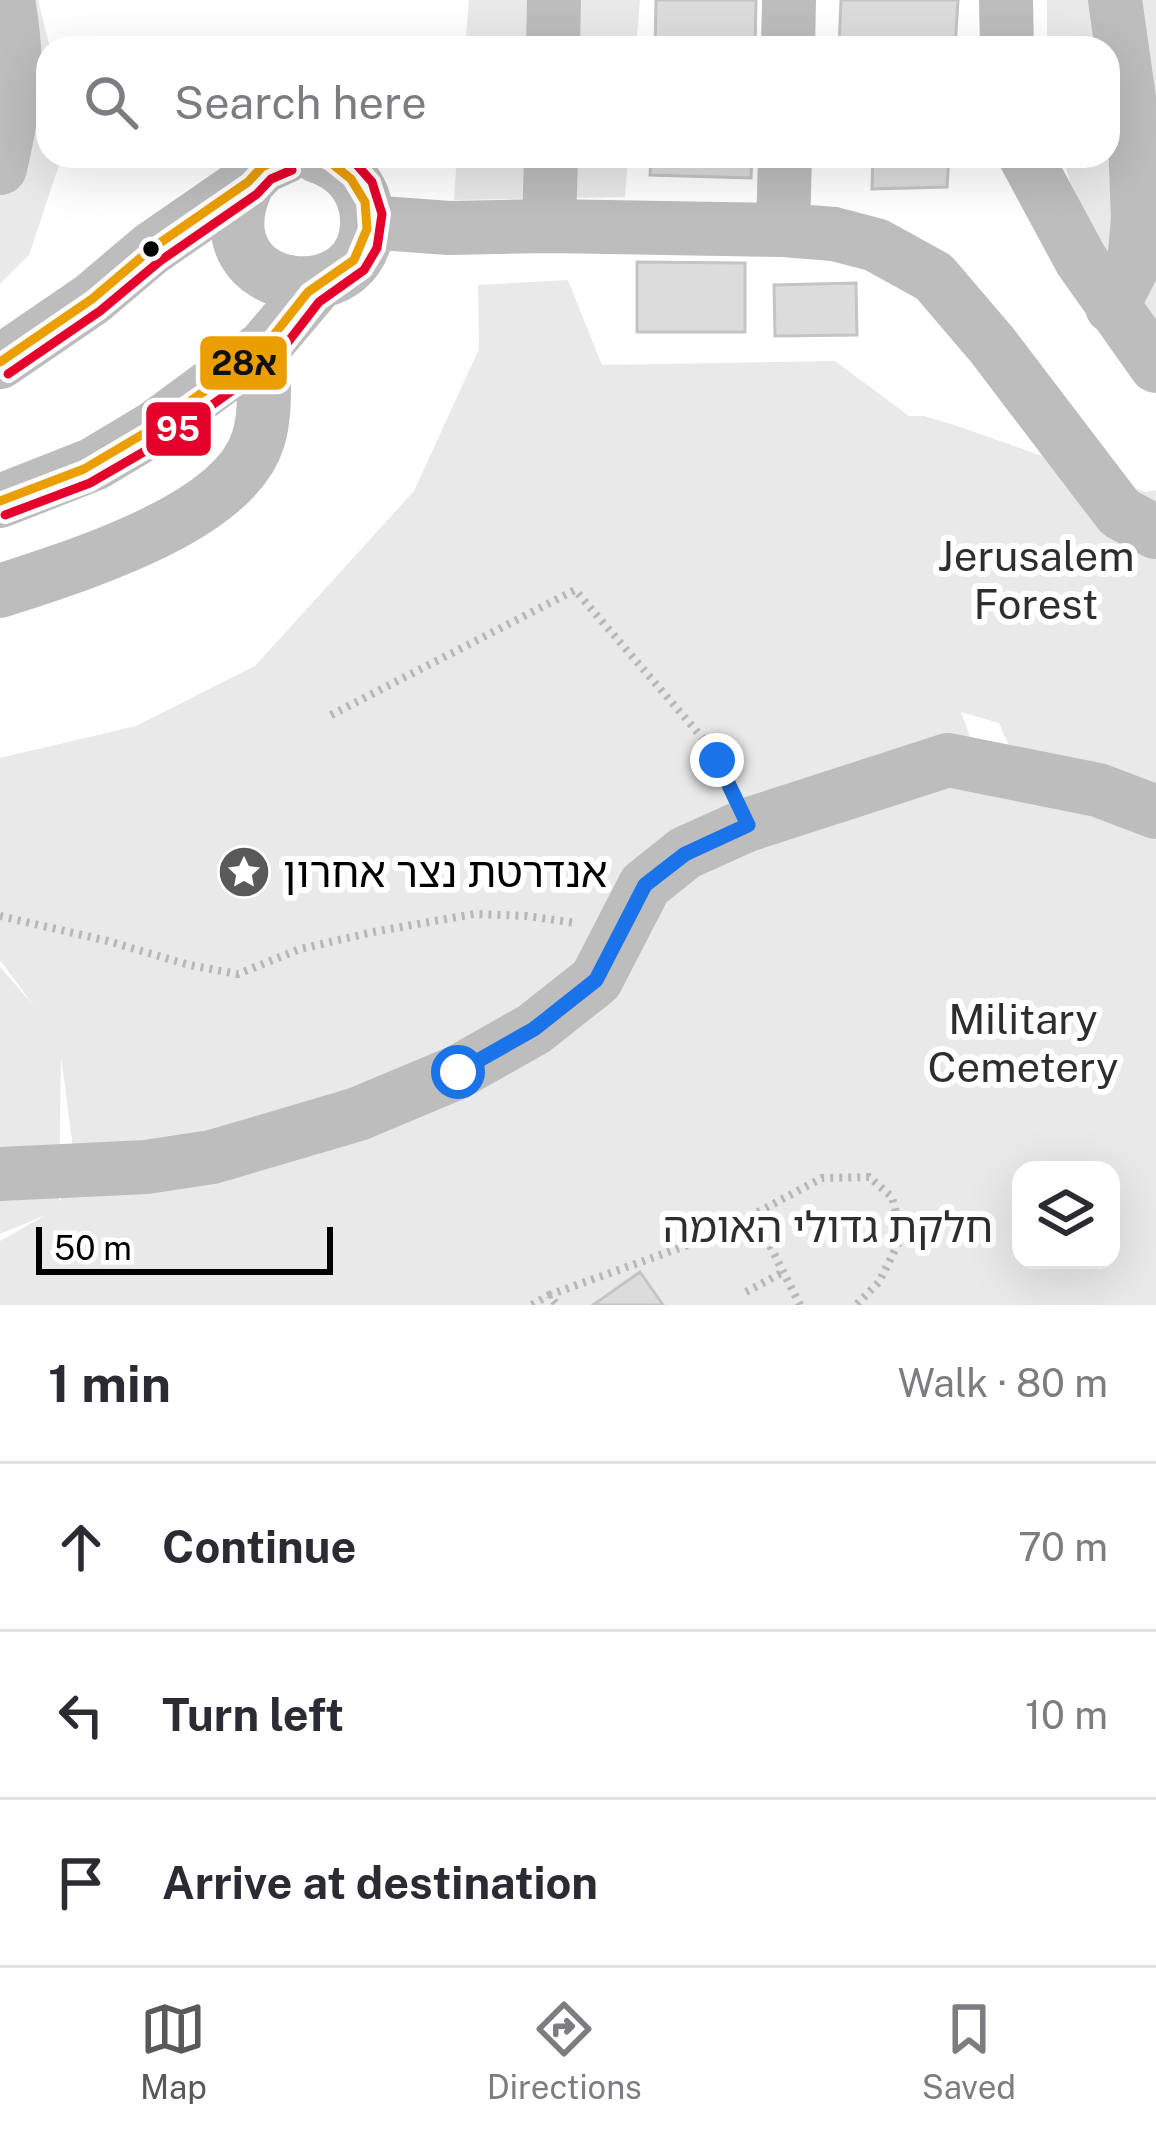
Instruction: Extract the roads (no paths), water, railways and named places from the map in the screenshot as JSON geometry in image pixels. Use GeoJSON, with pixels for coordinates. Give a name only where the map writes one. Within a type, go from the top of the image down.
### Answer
{"type":"FeatureCollection","features":[{"type":"Feature","properties":{"kind":"street"},"geometry":{"type":"LineString","coordinates":[[0,168],[16,71],[8,0]]}},
{"type":"Feature","properties":{"kind":"street"},"geometry":{"type":"LineString","coordinates":[[553,36],[554,0]]}},
{"type":"Feature","properties":{"kind":"street"},"geometry":{"type":"LineString","coordinates":[[788,36],[789,0]]}},
{"type":"Feature","properties":{"kind":"street"},"geometry":{"type":"LineString","coordinates":[[1006,0],[1007,36]]}},
{"type":"Feature","properties":{"kind":"street"},"geometry":{"type":"LineString","coordinates":[[1112,307],[1134,264],[1138,218],[1135,140],[1115,0]]}},
{"type":"Feature","properties":{"kind":"street"},"geometry":{"type":"LineString","coordinates":[[267,169],[239,200],[239,239],[262,271],[298,285],[337,275],[353,261],[363,242],[364,201],[343,168]]}},
{"type":"Feature","properties":{"kind":"street"},"geometry":{"type":"LineString","coordinates":[[549,226],[551,168]]}},
{"type":"Feature","properties":{"kind":"street"},"geometry":{"type":"LineString","coordinates":[[783,230],[785,168]]}},
{"type":"Feature","properties":{"kind":"street"},"geometry":{"type":"LineString","coordinates":[[1031,168],[1081,260],[1156,366]]}},
{"type":"Feature","properties":{"kind":"street"},"geometry":{"type":"LineString","coordinates":[[0,362],[92,299],[190,219],[267,169]]}},
{"type":"Feature","properties":{"kind":"street"},"geometry":{"type":"LineString","coordinates":[[367,222],[448,228],[783,230],[834,234],[876,245],[934,277],[1120,513],[1156,532]]}},
{"type":"Feature","properties":{"kind":"street"},"geometry":{"type":"LineString","coordinates":[[0,501],[94,464],[154,428],[264,347],[318,283]]}},
{"type":"Feature","properties":{"kind":"street"},"geometry":{"type":"LineString","coordinates":[[0,591],[159,531],[204,505],[239,473],[258,441],[264,347]]}},
{"type":"Feature","properties":{"kind":"street"},"geometry":{"type":"LineString","coordinates":[[0,1174],[146,1167],[212,1157],[358,1114],[458,1072],[534,1029],[596,980],[645,885],[685,854],[748,825],[948,760],[1098,790],[1156,812]]}},
{"type":"Feature","properties":{"kind":"place","name":"אנדרטת נצר אחרון"},"geometry":{"type":"Point","coordinates":[244,872]}},
{"type":"Feature","properties":{"kind":"park label","name":"Jerusalem Forest"},"geometry":{"type":"Point","coordinates":[1036,580]}},
{"type":"Feature","properties":{"kind":"park label","name":"Military Cemetery"},"geometry":{"type":"Point","coordinates":[1023,1043]}},
{"type":"Feature","properties":{"kind":"park label","name":"חלקת גדולי האומה"},"geometry":{"type":"Point","coordinates":[828,1227]}}]}
